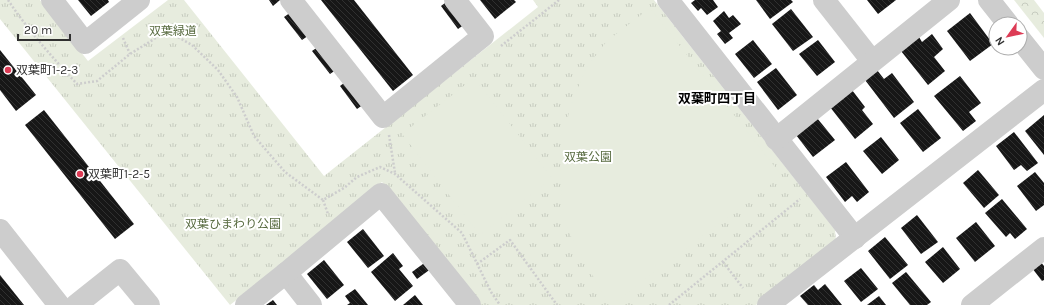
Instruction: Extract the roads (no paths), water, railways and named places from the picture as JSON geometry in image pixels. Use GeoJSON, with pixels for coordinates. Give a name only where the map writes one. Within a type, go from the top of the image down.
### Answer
{"type":"FeatureCollection","features":[{"type":"Feature","properties":{"kind":"street"},"geometry":{"type":"LineString","coordinates":[[52,0],[85,43],[139,0]]}},
{"type":"Feature","properties":{"kind":"street"},"geometry":{"type":"LineString","coordinates":[[291,0],[383,117],[483,36],[455,0]]}},
{"type":"Feature","properties":{"kind":"street"},"geometry":{"type":"LineString","coordinates":[[668,0],[855,238]]}},
{"type":"Feature","properties":{"kind":"street"},"geometry":{"type":"LineString","coordinates":[[824,0],[872,61]]}},
{"type":"Feature","properties":{"kind":"street"},"geometry":{"type":"LineString","coordinates":[[776,139],[948,0]]}},
{"type":"Feature","properties":{"kind":"street"},"geometry":{"type":"LineString","coordinates":[[989,0],[1002,16]]}},
{"type":"Feature","properties":{"kind":"street"},"geometry":{"type":"LineString","coordinates":[[1028,49],[1044,69]]}},
{"type":"Feature","properties":{"kind":"street"},"geometry":{"type":"LineString","coordinates":[[768,305],[1044,90]]}},
{"type":"Feature","properties":{"kind":"street"},"geometry":{"type":"LineString","coordinates":[[246,305],[381,194],[470,305]]}},
{"type":"Feature","properties":{"kind":"street"},"geometry":{"type":"LineString","coordinates":[[0,230],[59,305]]}},
{"type":"Feature","properties":{"kind":"street"},"geometry":{"type":"LineString","coordinates":[[972,305],[1044,248]]}},
{"type":"Feature","properties":{"kind":"street"},"geometry":{"type":"LineString","coordinates":[[76,305],[120,270],[149,305]]}},
{"type":"Feature","properties":{"kind":"street"},"geometry":{"type":"LineString","coordinates":[[286,273],[311,305]]}},
{"type":"Feature","properties":{"kind":"place","name":"双葉町1-2-3"},"geometry":{"type":"Point","coordinates":[8,70]}},
{"type":"Feature","properties":{"kind":"place","name":"双葉町1-2-5"},"geometry":{"type":"Point","coordinates":[80,174]}},
{"type":"Feature","properties":{"kind":"district","name":"双葉町四丁目"},"geometry":{"type":"Point","coordinates":[717,98]}},
{"type":"Feature","properties":{"kind":"park label","name":"双葉緑道"},"geometry":{"type":"Point","coordinates":[173,31]}},
{"type":"Feature","properties":{"kind":"park label","name":"双葉公園"},"geometry":{"type":"Point","coordinates":[588,157]}},
{"type":"Feature","properties":{"kind":"park label","name":"双葉ひまわり公園"},"geometry":{"type":"Point","coordinates":[233,224]}}]}
